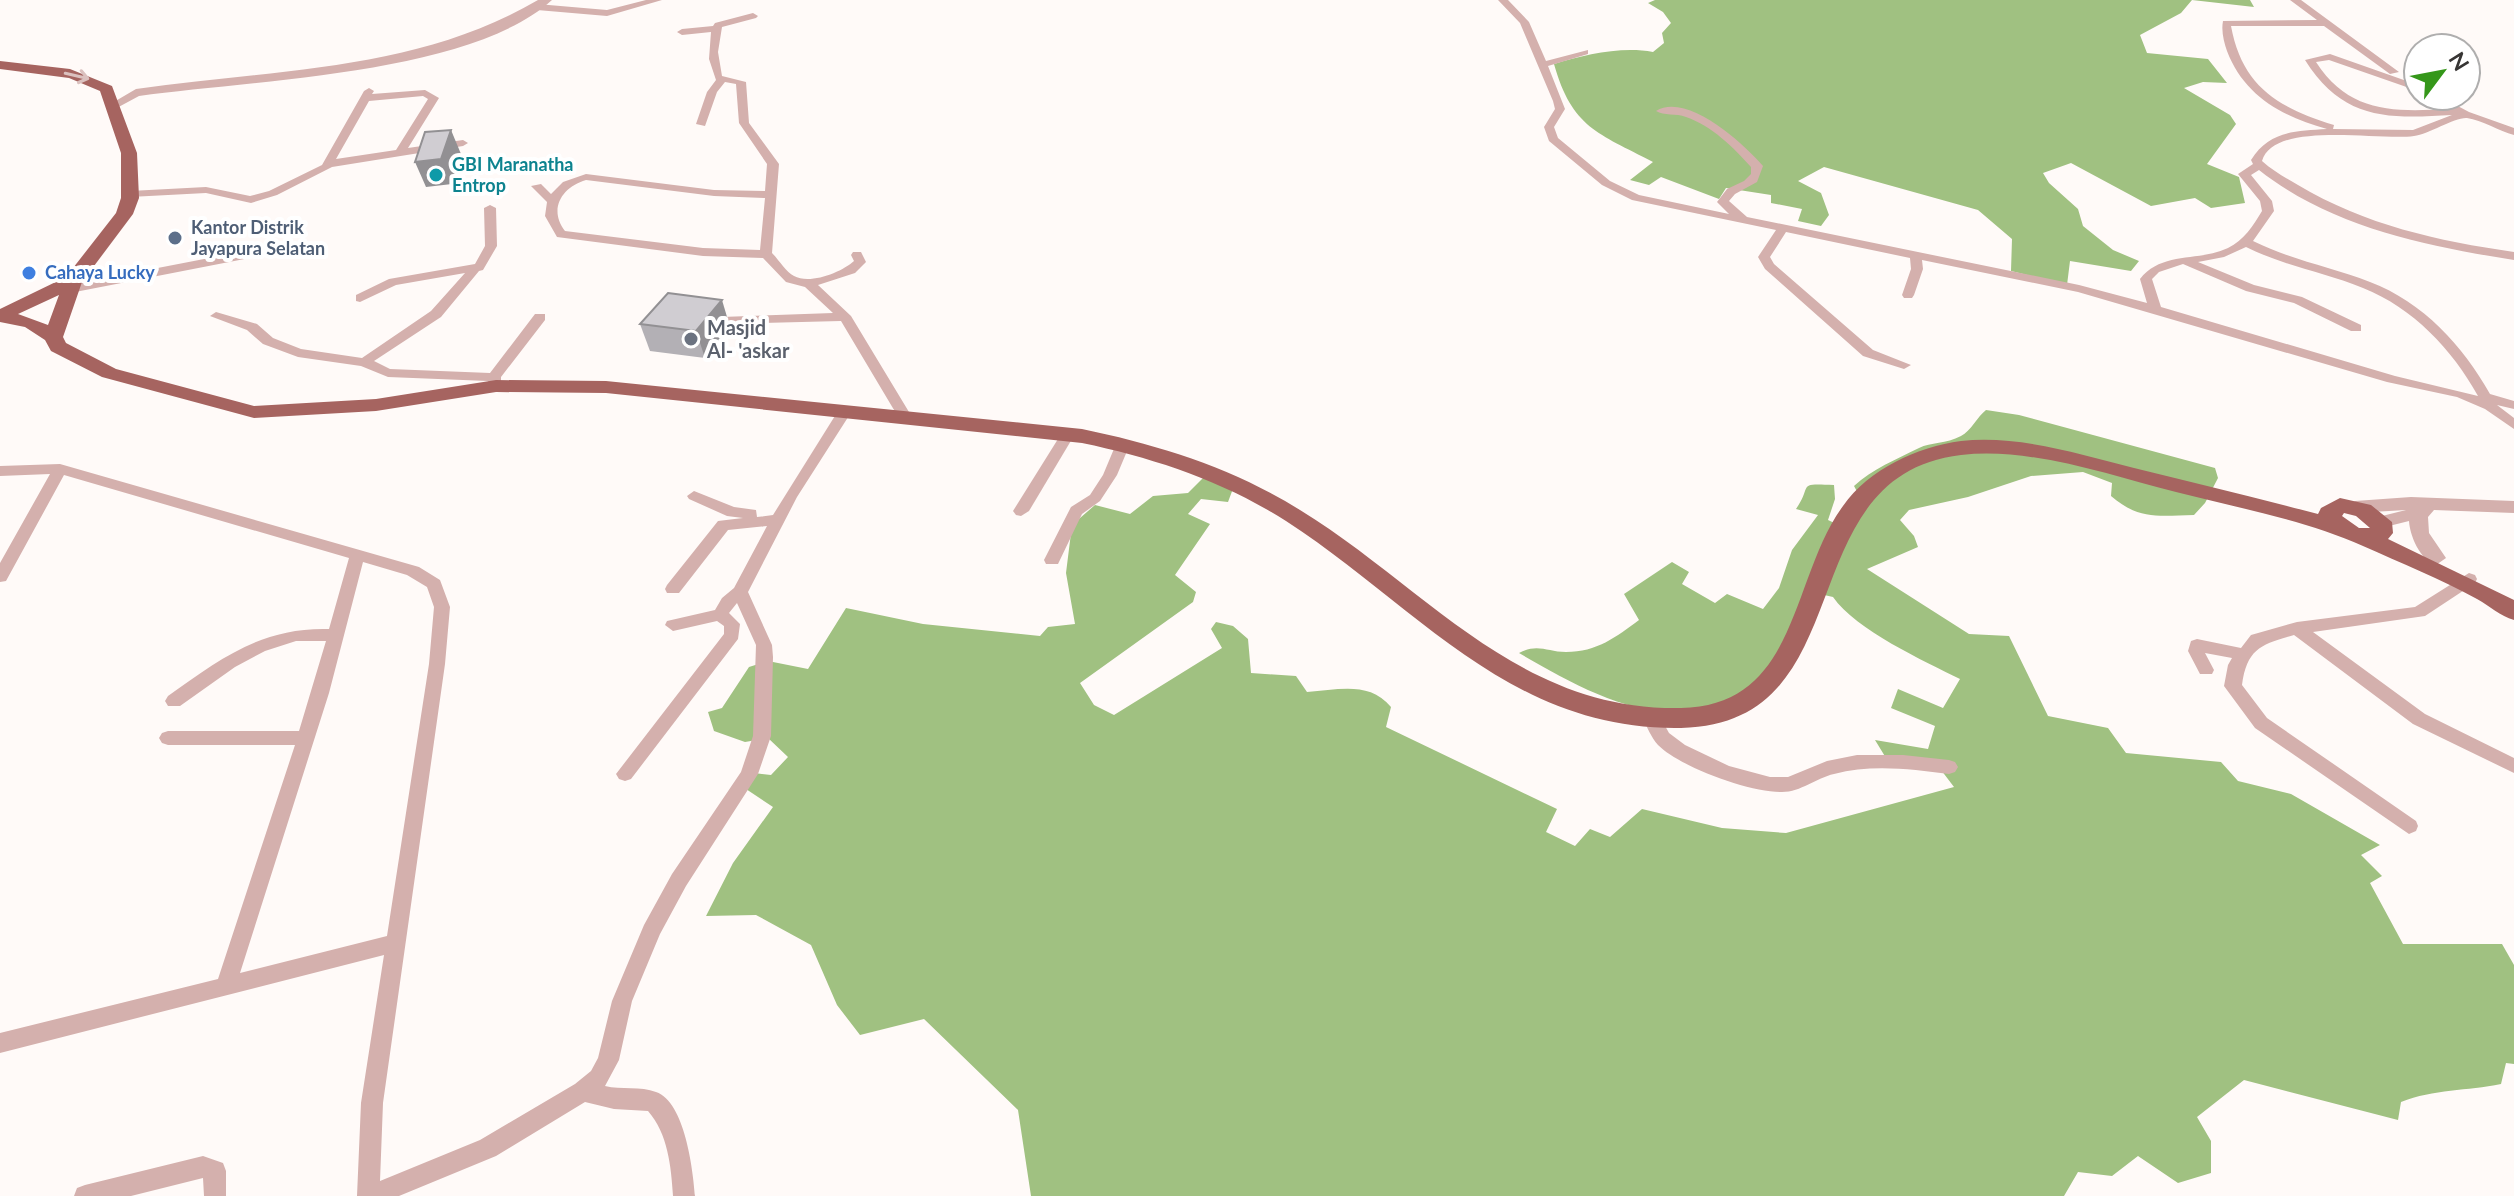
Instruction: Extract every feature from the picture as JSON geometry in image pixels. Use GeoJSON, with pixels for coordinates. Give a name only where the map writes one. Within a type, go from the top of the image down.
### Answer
{"type":"FeatureCollection","features":[{"type":"Feature","properties":{"kind":"highway"},"geometry":{"type":"LineString","coordinates":[[0,65],[70,73],[89,78],[107,89],[129,153],[130,194],[124,214],[72,285],[53,337]]}},
{"type":"Feature","properties":{"kind":"highway"},"geometry":{"type":"LineString","coordinates":[[0,316],[72,285]]}},
{"type":"Feature","properties":{"kind":"highway"},"geometry":{"type":"LineString","coordinates":[[0,316],[31,323],[53,337],[58,347],[109,373],[254,412],[376,405],[495,382],[606,387],[1068,434],[1123,444],[1207,468],[1273,503],[1468,649],[1549,696],[1593,711],[1652,718],[1716,714],[1748,701],[1767,689],[1795,652],[1841,521],[1865,489],[1907,462],[1938,452],[1995,447],[2053,456],[2234,498],[2345,513],[2436,558],[2472,585]]}},
{"type":"Feature","properties":{"kind":"highway"},"geometry":{"type":"LineString","coordinates":[[2376,528],[2514,611]]}},
{"type":"Feature","properties":{"kind":"street"},"geometry":{"type":"LineString","coordinates":[[107,89],[375,54],[476,29],[537,2],[607,13],[657,0]]}},
{"type":"Feature","properties":{"kind":"street"},"geometry":{"type":"LineString","coordinates":[[1503,0],[1524,22],[1560,109],[1549,132],[1563,150],[1623,194],[1782,230],[2079,289],[2392,379],[2488,402],[2514,405]]}},
{"type":"Feature","properties":{"kind":"street"},"geometry":{"type":"LineString","coordinates":[[2295,0],[2418,88],[2345,61],[2319,57],[2310,60],[2325,83],[2350,101],[2382,114],[2463,113],[2514,132]]}},
{"type":"Feature","properties":{"kind":"street"},"geometry":{"type":"LineString","coordinates":[[113,106],[124,96],[150,90],[307,72],[442,47],[499,27],[537,2]]}},
{"type":"Feature","properties":{"kind":"street"},"geometry":{"type":"LineString","coordinates":[[682,32],[716,29],[725,21],[753,16]]}},
{"type":"Feature","properties":{"kind":"street"},"geometry":{"type":"LineString","coordinates":[[2325,23],[2226,23],[2233,62],[2251,87],[2284,109],[2304,120],[2360,134]]}},
{"type":"Feature","properties":{"kind":"street"},"geometry":{"type":"LineString","coordinates":[[716,29],[716,75],[741,82],[744,123],[773,164],[768,195],[770,208],[766,254]]}},
{"type":"Feature","properties":{"kind":"street"},"geometry":{"type":"LineString","coordinates":[[1541,65],[1585,52]]}},
{"type":"Feature","properties":{"kind":"street"},"geometry":{"type":"LineString","coordinates":[[701,124],[712,92],[722,79]]}},
{"type":"Feature","properties":{"kind":"street"},"geometry":{"type":"LineString","coordinates":[[327,164],[367,94],[425,93],[434,98],[400,153]]}},
{"type":"Feature","properties":{"kind":"street"},"geometry":{"type":"LineString","coordinates":[[1661,111],[1673,109],[1691,115],[1718,131],[1757,166],[1757,174],[1751,183],[1731,190],[1723,202],[1745,222]]}},
{"type":"Feature","properties":{"kind":"street"},"geometry":{"type":"LineString","coordinates":[[2463,113],[2412,133],[2279,138],[2257,154],[2259,165],[2327,208],[2378,228],[2514,256]]}},
{"type":"Feature","properties":{"kind":"street"},"geometry":{"type":"LineString","coordinates":[[130,194],[206,190],[256,200],[327,164],[463,143]]}},
{"type":"Feature","properties":{"kind":"street"},"geometry":{"type":"LineString","coordinates":[[2155,309],[2146,279],[2149,273],[2184,260],[2234,251],[2248,243],[2268,211],[2266,201],[2244,174],[2259,165]]}},
{"type":"Feature","properties":{"kind":"street"},"geometry":{"type":"LineString","coordinates":[[768,195],[674,189],[592,176],[570,180],[554,193],[552,201],[554,222],[561,234],[703,252],[766,254],[790,279],[809,284],[843,317],[905,417]]}},
{"type":"Feature","properties":{"kind":"street"},"geometry":{"type":"LineString","coordinates":[[537,186],[552,201]]}},
{"type":"Feature","properties":{"kind":"street"},"geometry":{"type":"LineString","coordinates":[[364,362],[436,314],[486,259],[491,246],[490,208]]}},
{"type":"Feature","properties":{"kind":"street"},"geometry":{"type":"LineString","coordinates":[[1782,230],[1764,257],[1769,266],[1872,355],[1904,365]]}},
{"type":"Feature","properties":{"kind":"street"},"geometry":{"type":"LineString","coordinates":[[2248,243],[2297,264],[2374,288],[2404,303],[2462,360],[2488,402],[2514,425]]}},
{"type":"Feature","properties":{"kind":"street"},"geometry":{"type":"LineString","coordinates":[[72,285],[266,251]]}},
{"type":"Feature","properties":{"kind":"street"},"geometry":{"type":"LineString","coordinates":[[809,284],[851,270],[860,262],[857,255]]}},
{"type":"Feature","properties":{"kind":"street"},"geometry":{"type":"LineString","coordinates":[[1908,295],[1917,269],[1916,257]]}},
{"type":"Feature","properties":{"kind":"street"},"geometry":{"type":"LineString","coordinates":[[2184,260],[2250,288],[2298,300],[2356,328]]}},
{"type":"Feature","properties":{"kind":"street"},"geometry":{"type":"LineString","coordinates":[[360,298],[382,285],[416,276],[473,271]]}},
{"type":"Feature","properties":{"kind":"street"},"geometry":{"type":"LineString","coordinates":[[216,316],[252,327],[268,341],[298,353],[364,362],[388,373],[495,382],[540,317]]}},
{"type":"Feature","properties":{"kind":"street"},"geometry":{"type":"LineString","coordinates":[[721,321],[843,317]]}},
{"type":"Feature","properties":{"kind":"street"},"geometry":{"type":"LineString","coordinates":[[673,625],[720,615],[728,602],[740,592],[826,436],[845,411]]}},
{"type":"Feature","properties":{"kind":"street"},"geometry":{"type":"LineString","coordinates":[[1021,511],[1068,434]]}},
{"type":"Feature","properties":{"kind":"street"},"geometry":{"type":"LineString","coordinates":[[1052,560],[1076,511],[1099,493],[1123,444]]}},
{"type":"Feature","properties":{"kind":"street"},"geometry":{"type":"LineString","coordinates":[[0,471],[60,469],[413,571],[434,584],[442,607],[437,664],[372,1103],[370,1196],[488,1148],[583,1091],[599,1078],[608,1060],[622,1001],[651,931],[679,880],[749,774],[762,736],[764,645],[740,592]]}},
{"type":"Feature","properties":{"kind":"street"},"geometry":{"type":"LineString","coordinates":[[0,577],[60,469]]}},
{"type":"Feature","properties":{"kind":"street"},"geometry":{"type":"LineString","coordinates":[[694,496],[732,512],[779,518]]}},
{"type":"Feature","properties":{"kind":"street"},"geometry":{"type":"LineString","coordinates":[[2345,513],[2411,503],[2427,509]]}},
{"type":"Feature","properties":{"kind":"street"},"geometry":{"type":"LineString","coordinates":[[2376,528],[2427,509],[2514,507]]}},
{"type":"Feature","properties":{"kind":"street"},"geometry":{"type":"LineString","coordinates":[[2427,509],[2419,534],[2436,558]]}},
{"type":"Feature","properties":{"kind":"street"},"geometry":{"type":"LineString","coordinates":[[673,589],[723,525],[779,518]]}},
{"type":"Feature","properties":{"kind":"street"},"geometry":{"type":"LineString","coordinates":[[226,986],[305,738],[357,555]]}},
{"type":"Feature","properties":{"kind":"street"},"geometry":{"type":"LineString","coordinates":[[2409,826],[2261,723],[2233,686],[2236,665],[2257,639],[2297,628],[2419,612],[2472,585]]}},
{"type":"Feature","properties":{"kind":"street"},"geometry":{"type":"LineString","coordinates":[[625,774],[732,635],[732,624],[720,615]]}},
{"type":"Feature","properties":{"kind":"street"},"geometry":{"type":"LineString","coordinates":[[2297,628],[2419,719],[2514,766]]}},
{"type":"Feature","properties":{"kind":"street"},"geometry":{"type":"LineString","coordinates":[[174,701],[244,654],[290,636],[335,635]]}},
{"type":"Feature","properties":{"kind":"street"},"geometry":{"type":"LineString","coordinates":[[2206,670],[2196,651],[2197,645],[2242,654]]}},
{"type":"Feature","properties":{"kind":"street"},"geometry":{"type":"LineString","coordinates":[[1652,718],[1666,742],[1762,783],[1785,786],[1827,768],[1850,764],[1911,762],[1949,767]]}},
{"type":"Feature","properties":{"kind":"street"},"geometry":{"type":"LineString","coordinates":[[168,738],[305,738]]}},
{"type":"Feature","properties":{"kind":"street"},"geometry":{"type":"LineString","coordinates":[[0,1043],[396,943]]}},
{"type":"Feature","properties":{"kind":"street"},"geometry":{"type":"LineString","coordinates":[[583,1091],[614,1099],[653,1101],[661,1108],[672,1127],[684,1196]]}},
{"type":"Feature","properties":{"kind":"street"},"geometry":{"type":"LineString","coordinates":[[85,1196],[184,1169],[203,1167],[215,1171],[215,1196]]}},
{"type":"Feature","properties":{"kind":"green space"},"geometry":{"type":"Polygon","coordinates":[[[1655,0],[2192,0],[2181,13],[2140,35],[2147,53],[2208,59],[2227,83],[2203,82],[2184,88],[2230,115],[2236,124],[2207,164],[2239,177],[2245,203],[2211,208],[2195,198],[2151,206],[2071,163],[2043,173],[2049,183],[2078,209],[2083,226],[2113,250],[2139,261],[2131,271],[2070,261],[2067,285],[2011,271],[2012,239],[1978,210],[1824,167],[1798,181],[1821,193],[1829,215],[1821,226],[1798,221],[1802,209],[1771,203],[1771,195],[1726,188],[1719,199],[1661,177],[1649,185],[1630,180],[1653,162],[1590,126],[1569,102],[1554,64],[1616,51],[1653,52],[1664,43],[1662,33],[1671,23],[1663,12],[1648,3],[1655,0]]]}},
{"type":"Feature","properties":{"kind":"green space"},"geometry":{"type":"Polygon","coordinates":[[[2192,0],[2250,0],[2254,7],[2192,0]]]}},
{"type":"Feature","properties":{"kind":"green space"},"geometry":{"type":"Polygon","coordinates":[[[1986,410],[2019,415],[2215,468],[2218,478],[2205,503],[2194,515],[2159,516],[2140,513],[2121,504],[2111,496],[2112,483],[2083,472],[2031,476],[1968,497],[1909,510],[1900,520],[1914,536],[1918,547],[1867,569],[1969,634],[2009,636],[2048,716],[2108,728],[2126,753],[2221,762],[2238,781],[2291,794],[2380,845],[2361,855],[2382,876],[2370,883],[2403,944],[2502,944],[2514,965],[2514,1064],[2506,1063],[2501,1084],[2438,1092],[2401,1102],[2398,1120],[2244,1080],[2197,1117],[2211,1141],[2211,1173],[2178,1183],[2138,1156],[2112,1176],[2078,1172],[2064,1196],[1031,1196],[1018,1110],[924,1019],[860,1035],[837,1005],[811,945],[756,915],[706,916],[733,863],[773,807],[746,789],[754,773],[771,775],[788,757],[768,738],[745,742],[714,731],[708,712],[722,708],[749,667],[768,661],[808,669],[846,608],[923,624],[1040,636],[1048,627],[1075,624],[1066,573],[1072,525],[1095,505],[1130,514],[1153,496],[1188,493],[1208,473],[1234,486],[1228,502],[1201,499],[1188,514],[1210,524],[1175,575],[1196,592],[1193,602],[1080,683],[1094,705],[1114,715],[1222,648],[1211,629],[1216,622],[1233,626],[1248,639],[1251,673],[1296,676],[1307,692],[1353,689],[1373,693],[1391,707],[1386,727],[1557,809],[1546,832],[1575,846],[1590,829],[1610,837],[1642,809],[1722,828],[1786,833],[1954,787],[1935,762],[1886,758],[1875,740],[1928,749],[1935,726],[1891,708],[1898,689],[1943,708],[1960,679],[1874,633],[1833,597],[1811,592],[1772,672],[1757,686],[1712,707],[1684,712],[1655,711],[1598,694],[1519,653],[1537,648],[1577,651],[1614,638],[1639,620],[1624,594],[1672,562],[1689,572],[1682,584],[1715,603],[1727,594],[1763,609],[1779,588],[1792,550],[1818,515],[1796,509],[1809,485],[1834,485],[1835,499],[1828,520],[1845,528],[1866,508],[1854,486],[1861,480],[1919,448],[1961,436],[1986,410]]]}},
{"type":"Feature","properties":{"kind":"building"},"geometry":{"type":"Polygon","coordinates":[[[451,130],[441,159],[415,162],[425,132],[451,130]]]}},
{"type":"Feature","properties":{"kind":"building"},"geometry":{"type":"Polygon","coordinates":[[[668,293],[722,300],[696,331],[640,324],[668,293]]]}},
{"type":"Feature","properties":{"kind":"place","name":"GBI Maranatha Entrop"},"geometry":{"type":"Point","coordinates":[436,175]}},
{"type":"Feature","properties":{"kind":"place","name":"Kantor Distrik Jayapura Selatan"},"geometry":{"type":"Point","coordinates":[175,238]}},
{"type":"Feature","properties":{"kind":"place","name":"Cahaya Lucky"},"geometry":{"type":"Point","coordinates":[29,273]}},
{"type":"Feature","properties":{"kind":"place","name":"Masjid Al- 'askar"},"geometry":{"type":"Point","coordinates":[691,339]}}]}
